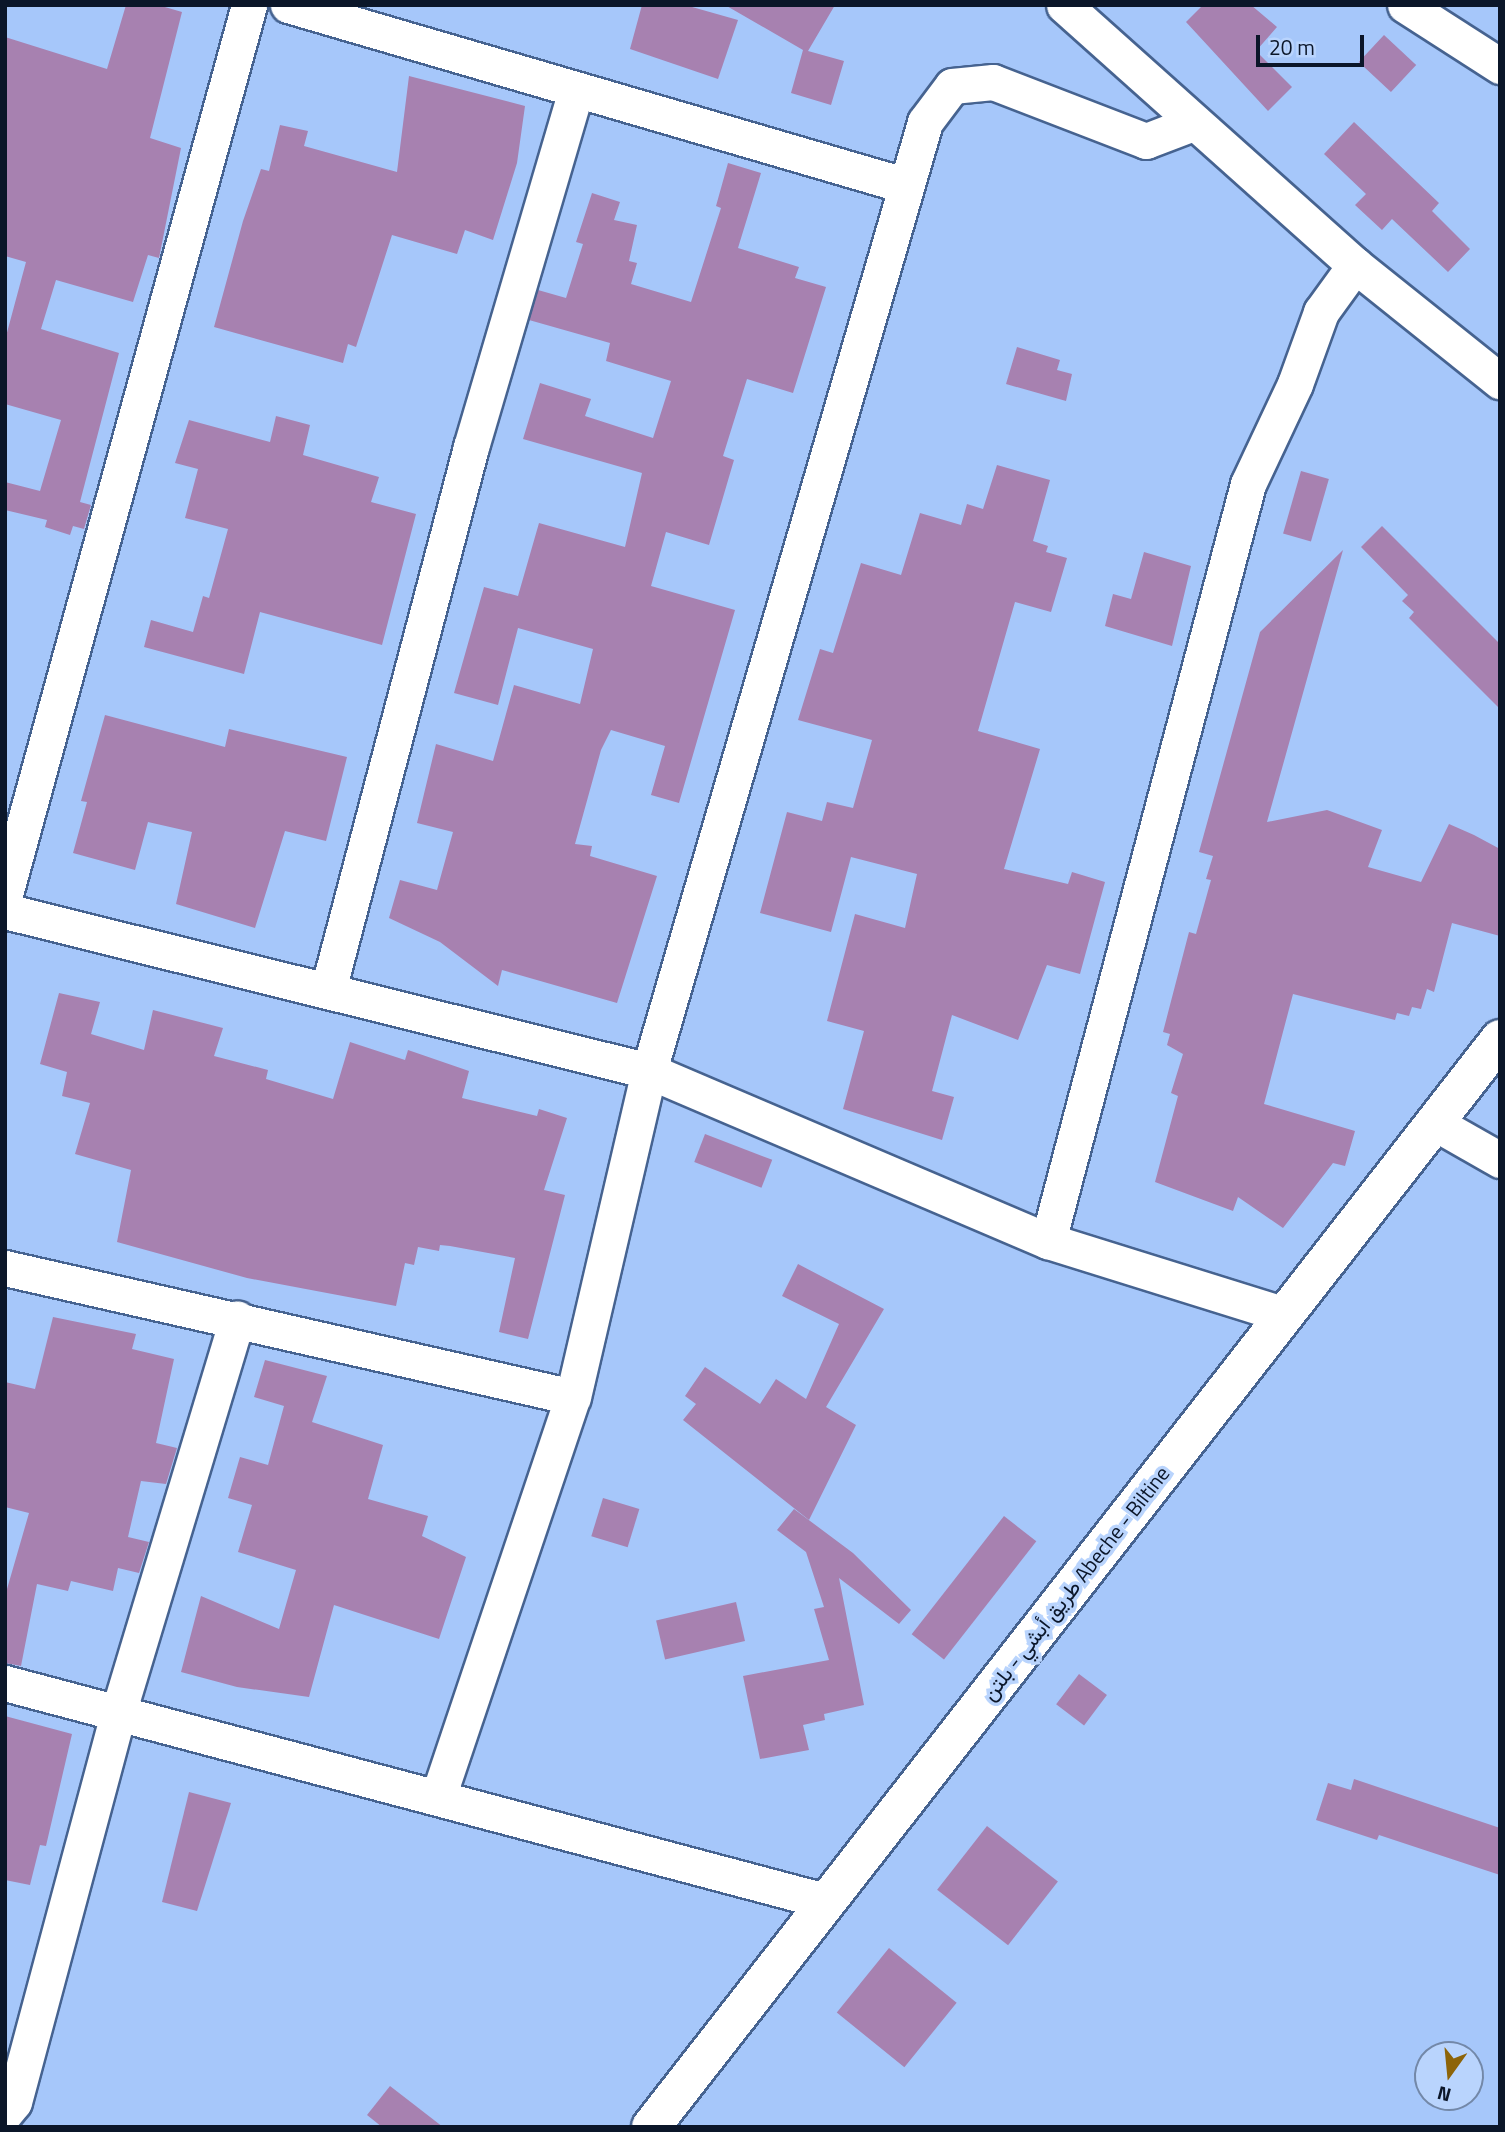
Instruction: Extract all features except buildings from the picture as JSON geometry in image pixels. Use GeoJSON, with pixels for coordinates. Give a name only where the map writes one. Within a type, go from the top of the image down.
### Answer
{"type":"FeatureCollection","features":[{"type":"Feature","properties":{"kind":"main road","name":"طريق أبشي - بلتن Abeche - Biltine"},"geometry":{"type":"LineString","coordinates":[[651,2127],[1500,1040]]}},
{"type":"Feature","properties":{"kind":"street"},"geometry":{"type":"LineString","coordinates":[[5,894],[143,404],[248,5]]}},
{"type":"Feature","properties":{"kind":"street"},"geometry":{"type":"LineString","coordinates":[[288,5],[904,185]]}},
{"type":"Feature","properties":{"kind":"street"},"geometry":{"type":"LineString","coordinates":[[1063,5],[1355,265],[1500,381]]}},
{"type":"Feature","properties":{"kind":"street"},"geometry":{"type":"LineString","coordinates":[[1405,5],[1500,66]]}},
{"type":"Feature","properties":{"kind":"street"},"geometry":{"type":"LineString","coordinates":[[438,1797],[573,1397],[649,1071],[904,185],[925,122],[952,86],[993,82],[1146,141],[1193,123]]}},
{"type":"Feature","properties":{"kind":"street"},"geometry":{"type":"LineString","coordinates":[[328,990],[471,447],[576,91]]}},
{"type":"Feature","properties":{"kind":"street"},"geometry":{"type":"LineString","coordinates":[[1048,1241],[1248,484],[1295,384],[1321,312],[1355,265]]}},
{"type":"Feature","properties":{"kind":"street"},"geometry":{"type":"LineString","coordinates":[[5,911],[649,1071],[1048,1241],[1284,1314]]}},
{"type":"Feature","properties":{"kind":"street"},"geometry":{"type":"LineString","coordinates":[[1435,1124],[1500,1160]]}},
{"type":"Feature","properties":{"kind":"street"},"geometry":{"type":"LineString","coordinates":[[5,1268],[237,1318],[573,1397]]}},
{"type":"Feature","properties":{"kind":"street"},"geometry":{"type":"LineString","coordinates":[[5,2113],[14,2102],[118,1710],[237,1318]]}},
{"type":"Feature","properties":{"kind":"street"},"geometry":{"type":"LineString","coordinates":[[5,1683],[118,1710],[825,1901]]}}]}
